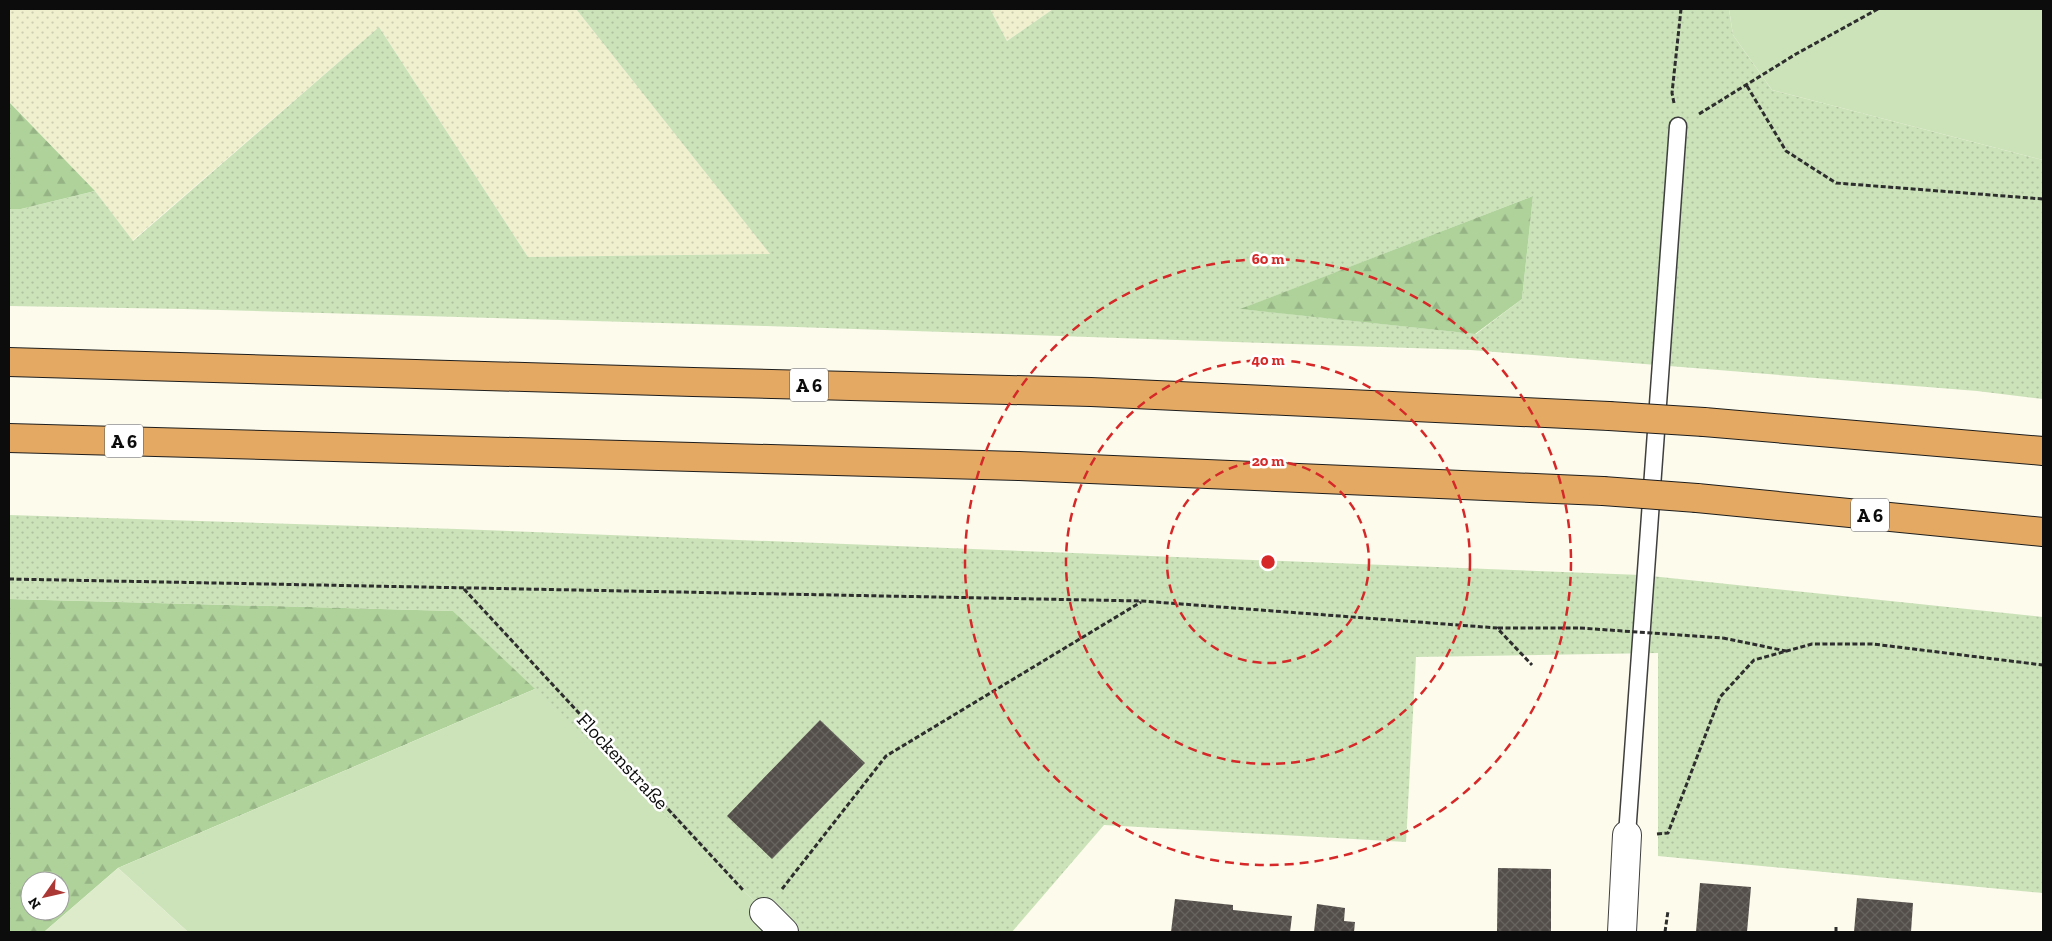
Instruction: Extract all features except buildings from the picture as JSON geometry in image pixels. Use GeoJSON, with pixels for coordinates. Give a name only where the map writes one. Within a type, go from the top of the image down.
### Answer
{"type":"FeatureCollection","features":[{"type":"Feature","properties":{"kind":"highway","name":"A 6"},"geometry":{"type":"LineString","coordinates":[[9,362],[1091,392],[1609,416],[1704,422],[2043,451]]}},
{"type":"Feature","properties":{"kind":"highway","name":"A 6"},"geometry":{"type":"LineString","coordinates":[[9,438],[1019,466],[1603,491],[1697,498],[2043,532]]}},
{"type":"Feature","properties":{"kind":"street"},"geometry":{"type":"LineString","coordinates":[[1622,932],[1627,835]]}},
{"type":"Feature","properties":{"kind":"street"},"geometry":{"type":"LineString","coordinates":[[764,912],[784,932]]}},
{"type":"Feature","properties":{"kind":"lane"},"geometry":{"type":"LineString","coordinates":[[1627,835],[1678,126]]}},
{"type":"Feature","properties":{"kind":"path"},"geometry":{"type":"LineString","coordinates":[[1681,9],[1672,93],[1678,126],[1747,86],[1796,54],[1878,9]]}},
{"type":"Feature","properties":{"kind":"path"},"geometry":{"type":"LineString","coordinates":[[1747,86],[1786,151],[1836,183],[2043,199]]}},
{"type":"Feature","properties":{"kind":"path"},"geometry":{"type":"LineString","coordinates":[[9,579],[1142,601],[1497,628],[1580,628],[1723,638],[1786,651]]}},
{"type":"Feature","properties":{"kind":"path","name":"Flockenstraße"},"geometry":{"type":"LineString","coordinates":[[464,589],[764,912]]}},
{"type":"Feature","properties":{"kind":"path"},"geometry":{"type":"LineString","coordinates":[[764,912],[886,756],[1142,601]]}},
{"type":"Feature","properties":{"kind":"path"},"geometry":{"type":"LineString","coordinates":[[1497,628],[1532,665]]}},
{"type":"Feature","properties":{"kind":"path"},"geometry":{"type":"LineString","coordinates":[[1627,835],[1668,833],[1720,697],[1754,660],[1812,644],[1873,644],[2043,665]]}},
{"type":"Feature","properties":{"kind":"path"},"geometry":{"type":"LineString","coordinates":[[1665,932],[1668,911]]}},
{"type":"Feature","properties":{"kind":"path"},"geometry":{"type":"LineString","coordinates":[[1836,925],[1836,932]]}},
{"type":"Feature","properties":{"kind":"green space"},"geometry":{"type":"Polygon","coordinates":[[[9,9],[576,9],[771,255],[528,257],[379,27],[132,241],[95,191],[9,102],[9,9]]]}},
{"type":"Feature","properties":{"kind":"green space"},"geometry":{"type":"Polygon","coordinates":[[[576,9],[990,9],[1007,41],[1053,9],[1729,9],[1733,35],[1772,90],[2043,160],[2043,399],[1977,391],[1471,350],[766,326],[184,309],[9,306],[9,209],[21,209],[95,191],[133,241],[379,27],[528,257],[770,254],[576,9]],[[1533,196],[1241,309],[1476,334],[1522,299],[1533,196]]]}},
{"type":"Feature","properties":{"kind":"green space"},"geometry":{"type":"Polygon","coordinates":[[[990,9],[1053,9],[1007,41],[990,9]]]}},
{"type":"Feature","properties":{"kind":"green space"},"geometry":{"type":"Polygon","coordinates":[[[1729,9],[2043,9],[2043,160],[1772,90],[1733,35],[1729,9]]]}},
{"type":"Feature","properties":{"kind":"green space"},"geometry":{"type":"Polygon","coordinates":[[[9,102],[95,191],[21,209],[9,209],[9,102]]]}},
{"type":"Feature","properties":{"kind":"green space"},"geometry":{"type":"Polygon","coordinates":[[[1533,196],[1522,299],[1475,334],[1240,309],[1533,196]]]}},
{"type":"Feature","properties":{"kind":"green space"},"geometry":{"type":"Polygon","coordinates":[[[9,515],[457,529],[1641,575],[2043,617],[2043,893],[1658,856],[1658,653],[1416,657],[1406,842],[1104,825],[1012,932],[786,932],[453,611],[9,599],[9,515]]]}},
{"type":"Feature","properties":{"kind":"green space"},"geometry":{"type":"Polygon","coordinates":[[[9,599],[453,611],[535,689],[118,868],[70,910],[70,871],[20,871],[20,921],[57,921],[44,932],[9,932],[9,599]]]}},
{"type":"Feature","properties":{"kind":"green space"},"geometry":{"type":"Polygon","coordinates":[[[535,689],[786,932],[188,932],[118,868],[535,689]]]}},
{"type":"Feature","properties":{"kind":"green space"},"geometry":{"type":"Polygon","coordinates":[[[118,868],[188,932],[44,932],[57,921],[70,921],[70,910],[118,868]]]}}]}
